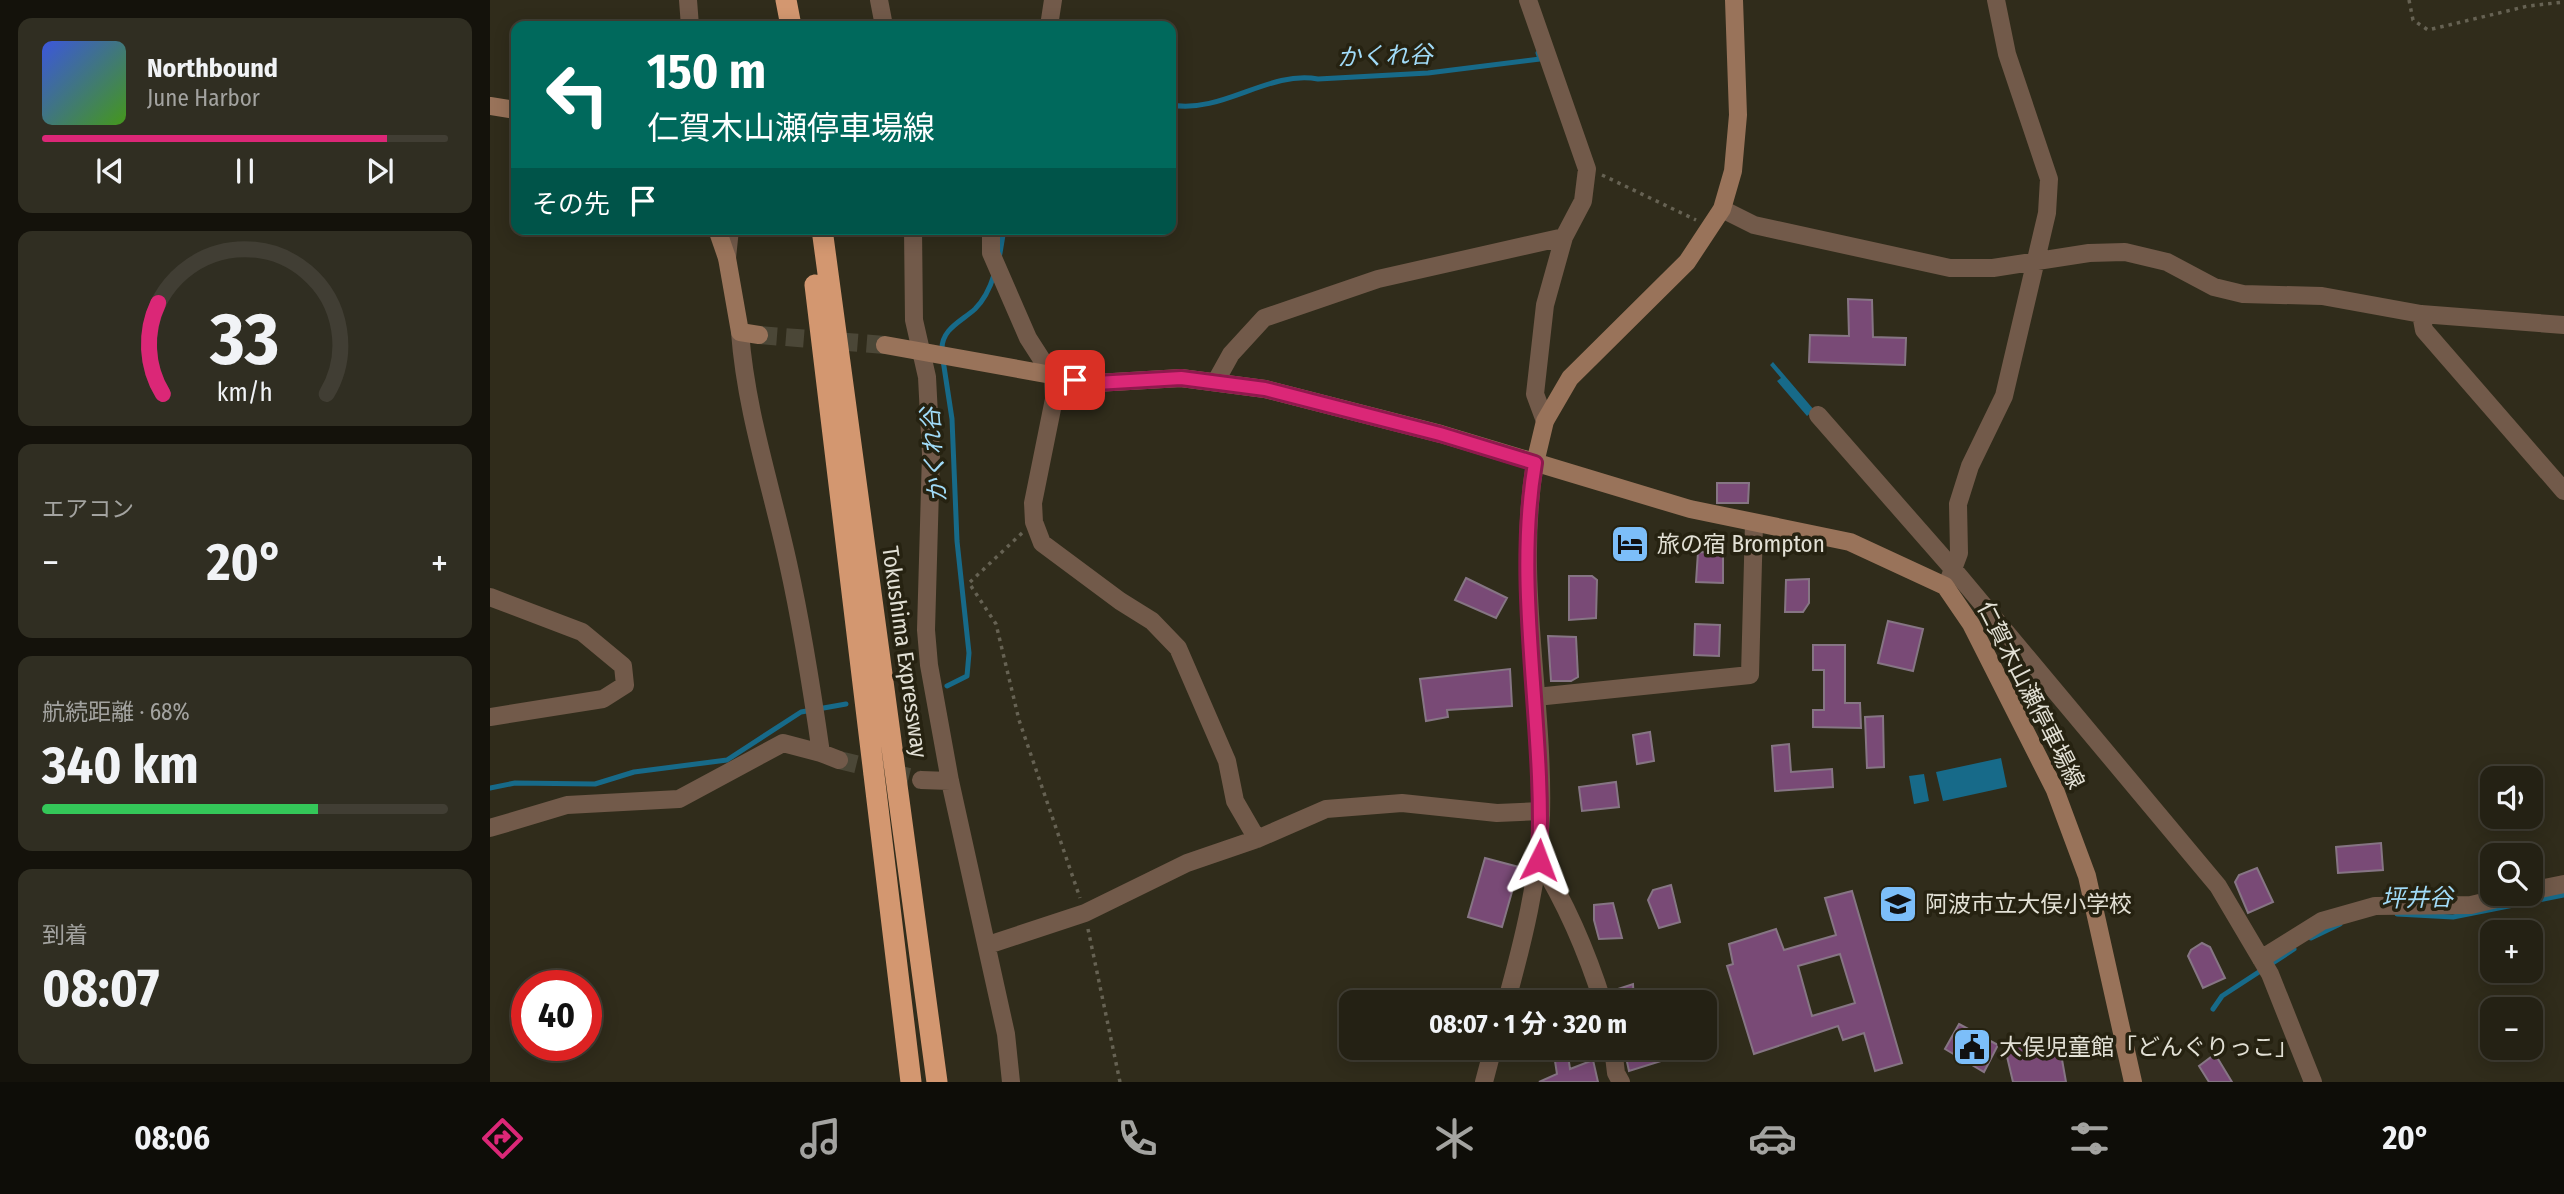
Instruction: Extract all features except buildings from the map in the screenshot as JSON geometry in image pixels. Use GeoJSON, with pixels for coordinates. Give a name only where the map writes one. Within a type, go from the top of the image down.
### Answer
{"type":"FeatureCollection","features":[{"type":"Feature","properties":{"kind":"highway"},"geometry":{"type":"LineString","coordinates":[[784,0],[784,21]]}},
{"type":"Feature","properties":{"kind":"highway"},"geometry":{"type":"LineString","coordinates":[[784,0],[790,21]]}},
{"type":"Feature","properties":{"kind":"highway","name":"Tokushima Expressway"},"geometry":{"type":"LineString","coordinates":[[809,235],[911,1082]]}},
{"type":"Feature","properties":{"kind":"highway","name":"Tokushima Expressway"},"geometry":{"type":"LineString","coordinates":[[823,235],[937,1082]]}},
{"type":"Feature","properties":{"kind":"main road"},"geometry":{"type":"LineString","coordinates":[[1535,463],[1545,421],[1570,378],[1686,262],[1722,209],[1733,171],[1738,115],[1734,0]]}},
{"type":"Feature","properties":{"kind":"main road"},"geometry":{"type":"LineString","coordinates":[[490,106],[511,109]]}},
{"type":"Feature","properties":{"kind":"main road"},"geometry":{"type":"LineString","coordinates":[[718,235],[727,258],[740,332],[759,335]]}},
{"type":"Feature","properties":{"kind":"main road"},"geometry":{"type":"LineString","coordinates":[[885,345],[1096,383],[1181,378],[1265,389],[1400,424],[1690,509],[1850,542],[1945,586]]}},
{"type":"Feature","properties":{"kind":"main road","name":"仁賀木山瀬停車場線"},"geometry":{"type":"LineString","coordinates":[[1945,586],[1977,634],[2055,789],[2087,876],[2133,1082]]}},
{"type":"Feature","properties":{"kind":"street"},"geometry":{"type":"LineString","coordinates":[[688,0],[690,21]]}},
{"type":"Feature","properties":{"kind":"street"},"geometry":{"type":"LineString","coordinates":[[878,0],[883,21]]}},
{"type":"Feature","properties":{"kind":"street"},"geometry":{"type":"LineString","coordinates":[[1050,21],[1053,0]]}},
{"type":"Feature","properties":{"kind":"street"},"geometry":{"type":"LineString","coordinates":[[1528,0],[1587,169],[1583,201],[1564,237],[1545,305],[1535,394],[1545,421]]}},
{"type":"Feature","properties":{"kind":"street"},"geometry":{"type":"LineString","coordinates":[[1945,586],[1959,553],[1958,504],[1970,466],[2004,396],[2047,213],[2049,179],[2007,54],[1996,0]]}},
{"type":"Feature","properties":{"kind":"street"},"geometry":{"type":"LineString","coordinates":[[1722,209],[1754,226],[1950,268],[2036,264],[2089,253],[2125,252],[2167,262],[2214,287],[2244,295],[2322,296],[2421,313],[2515,323],[2564,325]]}},
{"type":"Feature","properties":{"kind":"street"},"geometry":{"type":"LineString","coordinates":[[727,258],[729,235]]}},
{"type":"Feature","properties":{"kind":"street"},"geometry":{"type":"LineString","coordinates":[[913,235],[914,320],[935,352],[928,377],[932,454],[926,630],[929,665],[950,781],[1006,1034],[1011,1082]]}},
{"type":"Feature","properties":{"kind":"street"},"geometry":{"type":"LineString","coordinates":[[991,235],[991,253],[1028,338],[1053,377],[1054,399],[1033,503],[1034,522],[1042,542],[1120,601],[1152,621],[1178,648],[1227,761],[1235,801],[1257,839]]}},
{"type":"Feature","properties":{"kind":"street"},"geometry":{"type":"LineString","coordinates":[[1216,381],[1231,354],[1264,318],[1378,279],[1564,237]]}},
{"type":"Feature","properties":{"kind":"street"},"geometry":{"type":"LineString","coordinates":[[2421,313],[2424,330],[2564,491]]}},
{"type":"Feature","properties":{"kind":"street"},"geometry":{"type":"LineString","coordinates":[[740,332],[744,380],[756,441],[788,563],[821,753]]}},
{"type":"Feature","properties":{"kind":"street"},"geometry":{"type":"LineString","coordinates":[[1818,415],[1954,570],[2218,886],[2265,966],[2313,1082]]}},
{"type":"Feature","properties":{"kind":"street"},"geometry":{"type":"LineString","coordinates":[[1509,990],[1539,860],[1541,811],[1528,563],[1529,496],[1535,463]]}},
{"type":"Feature","properties":{"kind":"street"},"geometry":{"type":"LineString","coordinates":[[1536,696],[1750,675],[1754,523]]}},
{"type":"Feature","properties":{"kind":"street"},"geometry":{"type":"LineString","coordinates":[[490,597],[582,632],[623,666],[625,685],[603,699],[490,717]]}},
{"type":"Feature","properties":{"kind":"street"},"geometry":{"type":"LineString","coordinates":[[490,828],[568,805],[679,799],[783,743],[839,760]]}},
{"type":"Feature","properties":{"kind":"street"},"geometry":{"type":"LineString","coordinates":[[921,780],[950,781]]}},
{"type":"Feature","properties":{"kind":"street"},"geometry":{"type":"LineString","coordinates":[[988,945],[1085,914],[1187,863],[1257,839],[1326,809],[1402,803],[1496,813],[1541,811]]}},
{"type":"Feature","properties":{"kind":"street"},"geometry":{"type":"LineString","coordinates":[[1539,860],[1556,888],[1590,960],[1599,990]]}},
{"type":"Feature","properties":{"kind":"street"},"geometry":{"type":"LineString","coordinates":[[2543,888],[2564,884]]}},
{"type":"Feature","properties":{"kind":"street"},"geometry":{"type":"LineString","coordinates":[[2265,966],[2322,921],[2375,906],[2480,903]]}},
{"type":"Feature","properties":{"kind":"street"},"geometry":{"type":"LineString","coordinates":[[1484,1082],[1490,1060]]}},
{"type":"Feature","properties":{"kind":"street"},"geometry":{"type":"LineString","coordinates":[[1614,1060],[1616,1073],[1621,1082]]}},
{"type":"Feature","properties":{"kind":"path"},"geometry":{"type":"LineString","coordinates":[[2409,0],[2413,20],[2428,30],[2528,6],[2564,2]]}},
{"type":"Feature","properties":{"kind":"path"},"geometry":{"type":"LineString","coordinates":[[1587,169],[1711,227]]}},
{"type":"Feature","properties":{"kind":"path"},"geometry":{"type":"LineString","coordinates":[[1034,522],[969,583],[996,624],[1020,720],[1085,914],[1120,1082]]}},
{"type":"Feature","properties":{"kind":"water"},"geometry":{"type":"Polygon","coordinates":[[[1773,362],[1814,410],[1807,416],[1777,381],[1781,378],[1770,365],[1773,362]]]}},
{"type":"Feature","properties":{"kind":"water"},"geometry":{"type":"Polygon","coordinates":[[[2001,758],[2007,787],[1943,801],[1936,772],[2001,758]]]}},
{"type":"Feature","properties":{"kind":"water"},"geometry":{"type":"Polygon","coordinates":[[[1924,774],[1929,801],[1914,804],[1909,776],[1924,774]]]}},
{"type":"Feature","properties":{"kind":"waterway","name":"かくれ谷"},"geometry":{"type":"LineString","coordinates":[[1176,105],[1209,103],[1299,78],[1428,73],[1540,59],[1538,53]]}},
{"type":"Feature","properties":{"kind":"waterway","name":"かくれ谷"},"geometry":{"type":"LineString","coordinates":[[999,259],[1003,235]]}},
{"type":"Feature","properties":{"kind":"waterway","name":"かくれ谷"},"geometry":{"type":"LineString","coordinates":[[942,350],[945,336],[979,305],[994,275]]}},
{"type":"Feature","properties":{"kind":"waterway","name":"かくれ谷"},"geometry":{"type":"LineString","coordinates":[[943,360],[952,419],[957,541],[969,653],[967,676],[947,686]]}},
{"type":"Feature","properties":{"kind":"waterway","name":"かくれ谷"},"geometry":{"type":"LineString","coordinates":[[490,788],[515,783],[595,784],[634,772],[727,760],[801,712],[846,704]]}},
{"type":"Feature","properties":{"kind":"waterway","name":"坪井谷"},"geometry":{"type":"LineString","coordinates":[[2397,914],[2453,917],[2564,895]]}},
{"type":"Feature","properties":{"kind":"waterway","name":"坪井谷"},"geometry":{"type":"LineString","coordinates":[[2311,938],[2340,924]]}},
{"type":"Feature","properties":{"kind":"waterway","name":"坪井谷"},"geometry":{"type":"LineString","coordinates":[[2213,1009],[2222,996],[2294,949]]}},
{"type":"Feature","properties":{"kind":"tunnel"},"geometry":{"type":"LineString","coordinates":[[759,335],[885,345]]}},
{"type":"Feature","properties":{"kind":"tunnel"},"geometry":{"type":"LineString","coordinates":[[839,760],[921,780]]}},
{"type":"Feature","properties":{"kind":"place","name":"旅の宿 Brompton"},"geometry":{"type":"Point","coordinates":[1630,544]}},
{"type":"Feature","properties":{"kind":"place","name":"阿波市立大俣小学校"},"geometry":{"type":"Point","coordinates":[1898,904]}},
{"type":"Feature","properties":{"kind":"place","name":"大俣児童館「どんぐりっこ」"},"geometry":{"type":"Point","coordinates":[1972,1047]}},
{"type":"Feature","properties":{"kind":"route"},"geometry":{"type":"LineString","coordinates":[[1075,380],[1096,383],[1181,378],[1265,389],[1440,434],[1535,463],[1529,496],[1528,563],[1541,811],[1539,860]]}}]}
